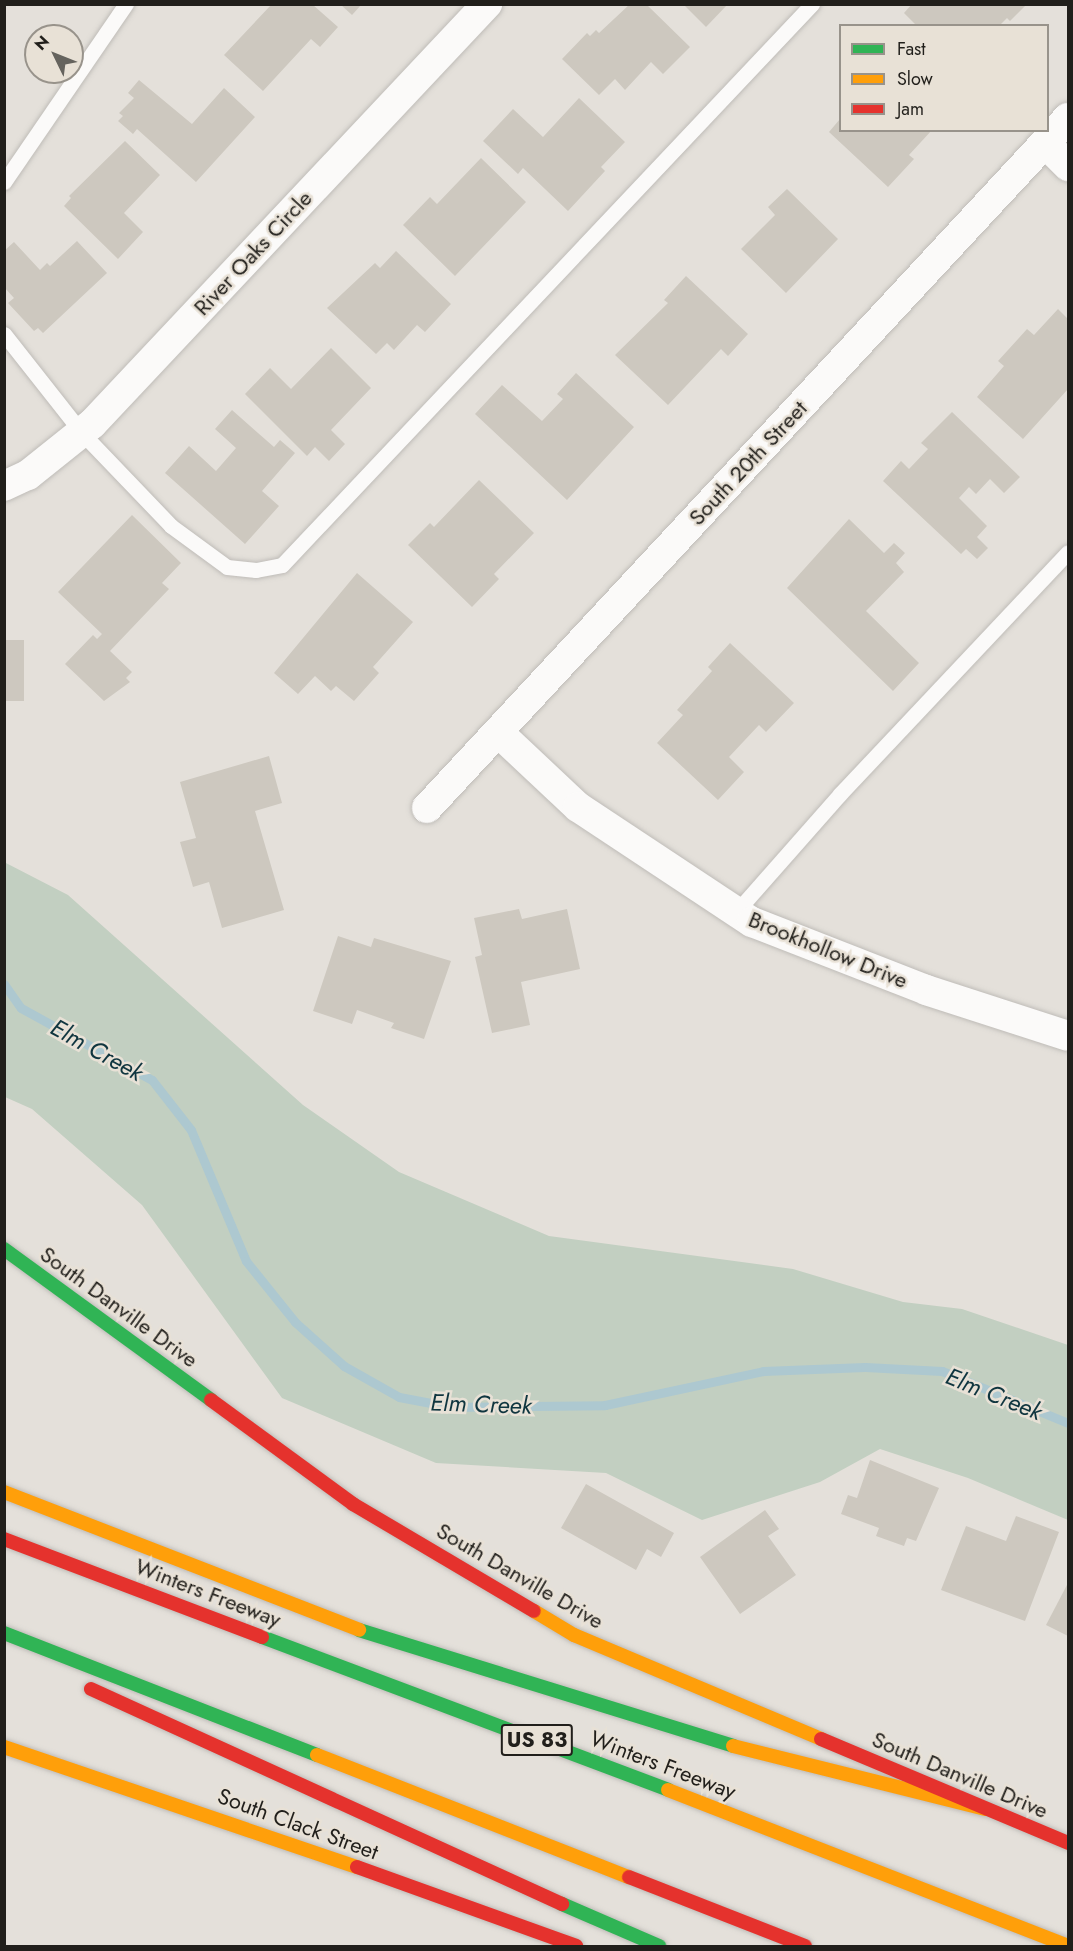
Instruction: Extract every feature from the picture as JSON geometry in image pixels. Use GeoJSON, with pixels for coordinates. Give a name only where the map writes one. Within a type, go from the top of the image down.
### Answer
{"type":"FeatureCollection","features":[{"type":"Feature","properties":{"kind":"main road","name":"South Danville Drive"},"geometry":{"type":"LineString","coordinates":[[4,1249],[353,1504],[574,1635],[1068,1843]]}},
{"type":"Feature","properties":{"kind":"main road"},"geometry":{"type":"LineString","coordinates":[[4,1492],[389,1641],[695,1737],[985,1809]]}},
{"type":"Feature","properties":{"kind":"main road","name":"Winters Freeway"},"geometry":{"type":"LineString","coordinates":[[4,1539],[594,1761],[1068,1946]]}},
{"type":"Feature","properties":{"kind":"main road"},"geometry":{"type":"LineString","coordinates":[[4,1633],[805,1947]]}},
{"type":"Feature","properties":{"kind":"main road"},"geometry":{"type":"LineString","coordinates":[[79,1683],[464,1862],[659,1947]]}},
{"type":"Feature","properties":{"kind":"main road","name":"South Clack Street"},"geometry":{"type":"LineString","coordinates":[[4,1747],[232,1822],[576,1947]]}},
{"type":"Feature","properties":{"kind":"street","name":"River Oaks Circle"},"geometry":{"type":"LineString","coordinates":[[4,486],[28,475],[81,432],[487,4]]}},
{"type":"Feature","properties":{"kind":"street","name":"South 20th Street"},"geometry":{"type":"LineString","coordinates":[[427,808],[1068,118]]}},
{"type":"Feature","properties":{"kind":"street"},"geometry":{"type":"LineString","coordinates":[[1045,143],[1068,166]]}},
{"type":"Feature","properties":{"kind":"street","name":"Brookhollow Drive"},"geometry":{"type":"LineString","coordinates":[[498,732],[578,807],[752,922],[926,990],[1068,1036]]}},
{"type":"Feature","properties":{"kind":"lane"},"geometry":{"type":"LineString","coordinates":[[4,182],[126,4]]}},
{"type":"Feature","properties":{"kind":"lane"},"geometry":{"type":"LineString","coordinates":[[4,334],[81,432],[171,526],[227,567],[256,570],[282,565],[812,4]]}},
{"type":"Feature","properties":{"kind":"lane"},"geometry":{"type":"LineString","coordinates":[[736,912],[840,794],[1068,552]]}},
{"type":"Feature","properties":{"kind":"green space"},"geometry":{"type":"Polygon","coordinates":[[[4,862],[68,895],[303,1105],[399,1172],[549,1236],[793,1269],[903,1302],[962,1309],[1068,1345],[1068,1520],[968,1478],[880,1449],[820,1482],[702,1520],[606,1473],[436,1463],[282,1398],[142,1205],[32,1109],[5,1097],[4,862]]]}},
{"type":"Feature","properties":{"kind":"building"},"geometry":{"type":"Polygon","coordinates":[[[340,4],[362,4],[352,15],[340,4]]]}},
{"type":"Feature","properties":{"kind":"building"},"geometry":{"type":"Polygon","coordinates":[[[630,4],[646,4],[690,47],[663,74],[651,62],[625,90],[615,79],[599,95],[562,59],[587,33],[590,36],[596,30],[599,33],[630,4]]]}},
{"type":"Feature","properties":{"kind":"building"},"geometry":{"type":"Polygon","coordinates":[[[683,4],[728,4],[706,27],[683,4]]]}},
{"type":"Feature","properties":{"kind":"building"},"geometry":{"type":"Polygon","coordinates":[[[912,4],[1027,4],[1010,21],[1007,18],[1001,24],[915,24],[904,13],[912,4]]]}},
{"type":"Feature","properties":{"kind":"building"},"geometry":{"type":"Polygon","coordinates":[[[271,5],[313,5],[338,27],[320,47],[311,39],[263,91],[224,55],[271,5]]]}},
{"type":"Feature","properties":{"kind":"building"},"geometry":{"type":"Polygon","coordinates":[[[139,80],[192,124],[224,88],[255,117],[196,182],[137,129],[133,134],[118,121],[123,116],[119,113],[134,98],[128,93],[139,80]]]}},
{"type":"Feature","properties":{"kind":"building"},"geometry":{"type":"Polygon","coordinates":[[[579,98],[625,142],[601,167],[605,171],[568,211],[523,168],[518,174],[483,141],[513,109],[543,137],[579,98]]]}},
{"type":"Feature","properties":{"kind":"building"},"geometry":{"type":"Polygon","coordinates":[[[839,120],[839,132],[930,132],[909,155],[914,159],[888,187],[829,132],[839,120]]]}},
{"type":"Feature","properties":{"kind":"building"},"geometry":{"type":"Polygon","coordinates":[[[125,141],[160,175],[124,213],[143,232],[118,259],[64,206],[71,198],[69,196],[125,141]]]}},
{"type":"Feature","properties":{"kind":"building"},"geometry":{"type":"Polygon","coordinates":[[[481,158],[526,202],[455,276],[403,225],[430,197],[437,204],[481,158]]]}},
{"type":"Feature","properties":{"kind":"building"},"geometry":{"type":"Polygon","coordinates":[[[787,189],[838,239],[786,293],[741,249],[775,215],[768,207],[787,189]]]}},
{"type":"Feature","properties":{"kind":"building"},"geometry":{"type":"Polygon","coordinates":[[[77,241],[107,273],[43,333],[38,328],[34,331],[8,303],[14,298],[4,287],[4,251],[14,242],[40,270],[47,263],[50,266],[77,241]]]}},
{"type":"Feature","properties":{"kind":"building"},"geometry":{"type":"Polygon","coordinates":[[[396,251],[451,304],[425,332],[417,325],[394,350],[387,343],[376,354],[327,308],[375,263],[380,268],[396,251]]]}},
{"type":"Feature","properties":{"kind":"building"},"geometry":{"type":"Polygon","coordinates":[[[686,276],[748,334],[728,356],[721,349],[668,405],[615,355],[668,303],[664,300],[686,276]]]}},
{"type":"Feature","properties":{"kind":"building"},"geometry":{"type":"Polygon","coordinates":[[[1058,309],[1068,319],[1068,389],[1023,439],[977,397],[1004,366],[998,361],[1027,329],[1034,335],[1058,309]]]}},
{"type":"Feature","properties":{"kind":"building"},"geometry":{"type":"Polygon","coordinates":[[[331,348],[371,388],[331,430],[345,444],[329,461],[315,447],[307,456],[245,394],[270,368],[291,389],[331,348]]]}},
{"type":"Feature","properties":{"kind":"building"},"geometry":{"type":"Polygon","coordinates":[[[576,373],[634,427],[567,500],[475,414],[502,385],[542,421],[563,399],[557,394],[576,373]]]}},
{"type":"Feature","properties":{"kind":"building"},"geometry":{"type":"Polygon","coordinates":[[[232,410],[274,447],[280,440],[295,453],[262,491],[279,506],[245,544],[165,473],[189,446],[216,471],[236,448],[215,429],[232,410]]]}},
{"type":"Feature","properties":{"kind":"building"},"geometry":{"type":"Polygon","coordinates":[[[952,412],[1020,477],[1004,493],[990,479],[976,494],[969,487],[959,498],[987,526],[977,537],[988,548],[977,559],[966,549],[961,554],[883,481],[901,461],[909,469],[928,449],[921,443],[952,412]]]}},
{"type":"Feature","properties":{"kind":"building"},"geometry":{"type":"Polygon","coordinates":[[[479,480],[534,533],[494,574],[499,579],[472,607],[408,545],[430,523],[434,527],[479,480]]]}},
{"type":"Feature","properties":{"kind":"building"},"geometry":{"type":"Polygon","coordinates":[[[132,515],[181,563],[162,583],[169,589],[110,651],[132,672],[126,678],[130,682],[104,701],[65,664],[93,635],[97,639],[102,634],[58,592],[132,515]]]}},
{"type":"Feature","properties":{"kind":"building"},"geometry":{"type":"Polygon","coordinates":[[[849,519],[884,553],[894,543],[905,553],[896,563],[904,572],[866,611],[919,663],[893,691],[787,588],[849,519]]]}},
{"type":"Feature","properties":{"kind":"building"},"geometry":{"type":"Polygon","coordinates":[[[357,573],[413,622],[373,667],[379,673],[354,701],[336,686],[331,691],[315,676],[298,694],[274,673],[357,573]]]}},
{"type":"Feature","properties":{"kind":"building"},"geometry":{"type":"Polygon","coordinates":[[[4,640],[24,640],[24,701],[4,701],[4,640]]]}},
{"type":"Feature","properties":{"kind":"building"},"geometry":{"type":"Polygon","coordinates":[[[730,643],[794,703],[766,732],[759,725],[729,757],[744,772],[718,800],[657,743],[683,715],[677,710],[712,671],[708,667],[730,643]]]}},
{"type":"Feature","properties":{"kind":"building"},"geometry":{"type":"Polygon","coordinates":[[[269,756],[282,803],[255,811],[284,910],[222,928],[209,882],[193,887],[180,842],[196,838],[180,782],[269,756]]]}},
{"type":"Feature","properties":{"kind":"building"},"geometry":{"type":"Polygon","coordinates":[[[519,909],[522,919],[567,909],[580,969],[521,982],[530,1025],[492,1033],[475,957],[482,955],[474,918],[519,909]]]}},
{"type":"Feature","properties":{"kind":"building"},"geometry":{"type":"Polygon","coordinates":[[[338,936],[371,947],[374,938],[451,961],[424,1039],[391,1028],[394,1023],[357,1010],[352,1024],[313,1011],[338,936]]]}},
{"type":"Feature","properties":{"kind":"building"},"geometry":{"type":"Polygon","coordinates":[[[870,1460],[939,1488],[916,1541],[907,1538],[904,1546],[876,1536],[879,1528],[841,1514],[848,1495],[857,1498],[870,1460]]]}},
{"type":"Feature","properties":{"kind":"building"},"geometry":{"type":"Polygon","coordinates":[[[586,1484],[674,1533],[661,1557],[647,1549],[636,1570],[561,1528],[586,1484]]]}},
{"type":"Feature","properties":{"kind":"building"},"geometry":{"type":"Polygon","coordinates":[[[765,1510],[779,1529],[768,1536],[796,1575],[740,1614],[700,1557],[765,1510]]]}},
{"type":"Feature","properties":{"kind":"building"},"geometry":{"type":"Polygon","coordinates":[[[1016,1516],[1059,1532],[1025,1621],[941,1590],[966,1526],[1006,1541],[1016,1516]]]}},
{"type":"Feature","properties":{"kind":"building"},"geometry":{"type":"Polygon","coordinates":[[[1068,1583],[1068,1636],[1046,1625],[1068,1583]]]}},
{"type":"Feature","properties":{"kind":"waterway","name":"Elm Creek"},"geometry":{"type":"LineString","coordinates":[[4,984],[21,1008],[152,1080],[191,1130],[246,1261],[295,1322],[344,1366],[399,1397],[452,1407],[605,1405],[763,1371],[865,1367],[942,1371],[1068,1423]]}},
{"type":"Feature","properties":{"kind":"traffic: fast"},"geometry":{"type":"LineString","coordinates":[[4,1249],[211,1400]]}},
{"type":"Feature","properties":{"kind":"traffic: fast"},"geometry":{"type":"LineString","coordinates":[[359,1630],[733,1746]]}},
{"type":"Feature","properties":{"kind":"traffic: fast"},"geometry":{"type":"LineString","coordinates":[[4,1633],[317,1755]]}},
{"type":"Feature","properties":{"kind":"traffic: fast"},"geometry":{"type":"LineString","coordinates":[[262,1637],[668,1790]]}},
{"type":"Feature","properties":{"kind":"traffic: fast"},"geometry":{"type":"LineString","coordinates":[[562,1904],[659,1946]]}},
{"type":"Feature","properties":{"kind":"traffic: slow"},"geometry":{"type":"LineString","coordinates":[[4,1492],[359,1630]]}},
{"type":"Feature","properties":{"kind":"traffic: slow"},"geometry":{"type":"LineString","coordinates":[[534,1611],[574,1635],[821,1739]]}},
{"type":"Feature","properties":{"kind":"traffic: slow"},"geometry":{"type":"LineString","coordinates":[[733,1746],[985,1809]]}},
{"type":"Feature","properties":{"kind":"traffic: slow"},"geometry":{"type":"LineString","coordinates":[[4,1747],[357,1867]]}},
{"type":"Feature","properties":{"kind":"traffic: slow"},"geometry":{"type":"LineString","coordinates":[[317,1755],[629,1877]]}},
{"type":"Feature","properties":{"kind":"traffic: slow"},"geometry":{"type":"LineString","coordinates":[[668,1790],[1068,1946]]}},
{"type":"Feature","properties":{"kind":"traffic: jam"},"geometry":{"type":"LineString","coordinates":[[211,1400],[353,1504],[534,1611]]}},
{"type":"Feature","properties":{"kind":"traffic: jam"},"geometry":{"type":"LineString","coordinates":[[4,1539],[262,1637]]}},
{"type":"Feature","properties":{"kind":"traffic: jam"},"geometry":{"type":"LineString","coordinates":[[91,1689],[562,1904]]}},
{"type":"Feature","properties":{"kind":"traffic: jam"},"geometry":{"type":"LineString","coordinates":[[821,1739],[1068,1843]]}},
{"type":"Feature","properties":{"kind":"traffic: jam"},"geometry":{"type":"LineString","coordinates":[[357,1867],[576,1946]]}},
{"type":"Feature","properties":{"kind":"traffic: jam"},"geometry":{"type":"LineString","coordinates":[[629,1877],[805,1946]]}}]}
